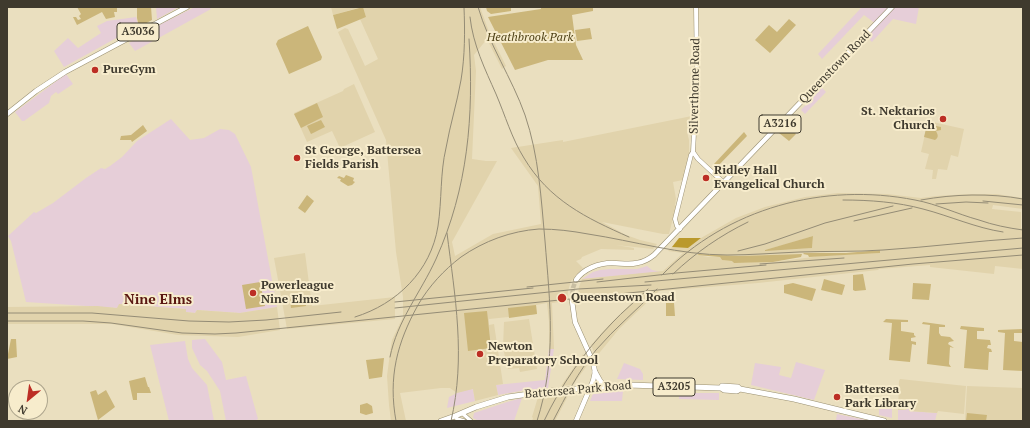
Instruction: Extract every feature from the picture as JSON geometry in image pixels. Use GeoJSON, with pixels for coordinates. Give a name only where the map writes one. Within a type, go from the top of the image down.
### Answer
{"type":"FeatureCollection","features":[{"type":"Feature","properties":{"kind":"highway"},"geometry":{"type":"LineString","coordinates":[[595,372],[600,381],[606,387]]}},
{"type":"Feature","properties":{"kind":"highway","name":"Battersea Park Road"},"geometry":{"type":"LineString","coordinates":[[441,421],[494,401],[515,396],[550,391],[646,385],[721,388],[737,391],[740,389],[794,399],[884,421]]}},
{"type":"Feature","properties":{"kind":"main road","name":"A3036"},"geometry":{"type":"LineString","coordinates":[[7,114],[38,90],[65,72],[187,7]]}},
{"type":"Feature","properties":{"kind":"main road","name":"Silverthorne Road"},"geometry":{"type":"LineString","coordinates":[[680,229],[677,226],[676,219],[693,152],[697,74],[696,7]]}},
{"type":"Feature","properties":{"kind":"main road","name":"Queenstown Road"},"geometry":{"type":"LineString","coordinates":[[576,280],[584,271],[597,265],[609,263],[636,264],[647,260],[658,251],[892,7]]}},
{"type":"Feature","properties":{"kind":"main road"},"geometry":{"type":"LineString","coordinates":[[693,152],[698,159],[724,183]]}},
{"type":"Feature","properties":{"kind":"main road"},"geometry":{"type":"LineString","coordinates":[[690,165],[693,161],[698,159]]}},
{"type":"Feature","properties":{"kind":"main road"},"geometry":{"type":"LineString","coordinates":[[572,301],[575,322],[593,362],[595,372],[593,382],[576,421]]}},
{"type":"Feature","properties":{"kind":"street"},"geometry":{"type":"LineString","coordinates":[[462,413],[471,421]]}},
{"type":"Feature","properties":{"kind":"street"},"geometry":{"type":"LineString","coordinates":[[456,416],[457,419],[464,421]]}},
{"type":"Feature","properties":{"kind":"shaded area"},"geometry":{"type":"Polygon","coordinates":[[[156,7],[179,7],[157,19],[156,7]]]}},
{"type":"Feature","properties":{"kind":"shaded area"},"geometry":{"type":"Polygon","coordinates":[[[195,7],[209,7],[211,9],[135,51],[129,43],[161,24],[195,7]]]}},
{"type":"Feature","properties":{"kind":"shaded area"},"geometry":{"type":"Polygon","coordinates":[[[331,7],[361,7],[333,15],[331,7]]]}},
{"type":"Feature","properties":{"kind":"shaded area"},"geometry":{"type":"Polygon","coordinates":[[[363,7],[480,7],[489,32],[506,66],[502,69],[487,39],[474,55],[476,71],[472,159],[497,161],[452,242],[455,256],[493,234],[541,224],[538,186],[511,148],[563,140],[563,142],[692,116],[687,132],[689,140],[689,156],[683,180],[673,182],[676,206],[669,234],[602,222],[626,235],[657,244],[653,249],[616,245],[634,248],[634,250],[601,249],[576,261],[583,268],[571,281],[567,301],[552,303],[554,349],[549,349],[547,303],[536,305],[537,314],[489,319],[489,325],[494,324],[503,384],[496,385],[498,395],[475,401],[473,389],[457,393],[450,388],[441,388],[400,393],[406,421],[391,421],[389,405],[387,376],[392,340],[403,317],[403,297],[396,252],[386,140],[338,32],[345,28],[348,29],[365,66],[378,59],[360,19],[366,17],[363,7]]]}},
{"type":"Feature","properties":{"kind":"shaded area"},"geometry":{"type":"Polygon","coordinates":[[[919,7],[916,24],[893,19],[872,42],[866,36],[876,24],[864,15],[822,59],[818,54],[861,8],[919,7]]]}},
{"type":"Feature","properties":{"kind":"shaded area"},"geometry":{"type":"Polygon","coordinates":[[[136,17],[139,27],[64,67],[54,51],[68,38],[78,48],[101,33],[97,26],[107,21],[136,17]]]}},
{"type":"Feature","properties":{"kind":"shaded area"},"geometry":{"type":"Polygon","coordinates":[[[66,74],[73,84],[58,94],[56,92],[51,96],[49,103],[22,121],[15,112],[66,74]]]}},
{"type":"Feature","properties":{"kind":"shaded area"},"geometry":{"type":"Polygon","coordinates":[[[354,84],[375,132],[340,148],[332,131],[307,142],[294,113],[343,91],[354,84]]]}},
{"type":"Feature","properties":{"kind":"shaded area"},"geometry":{"type":"Polygon","coordinates":[[[822,88],[826,92],[805,114],[801,110],[822,88]]]}},
{"type":"Feature","properties":{"kind":"shaded area"},"geometry":{"type":"Polygon","coordinates":[[[171,119],[190,140],[204,138],[220,129],[229,130],[235,134],[251,167],[277,307],[240,313],[197,310],[195,313],[186,312],[186,309],[120,304],[117,308],[26,302],[11,241],[8,236],[34,212],[36,213],[53,203],[101,168],[105,169],[110,166],[122,157],[137,141],[171,119]]]}},
{"type":"Feature","properties":{"kind":"shaded area"},"geometry":{"type":"Polygon","coordinates":[[[928,121],[964,129],[958,157],[951,155],[947,170],[938,169],[936,179],[932,179],[933,170],[925,169],[929,154],[921,152],[928,121]]]}},
{"type":"Feature","properties":{"kind":"shaded area"},"geometry":{"type":"Polygon","coordinates":[[[838,193],[887,194],[921,198],[970,194],[996,194],[1023,198],[1023,209],[993,205],[992,209],[1021,212],[1021,228],[1023,229],[1023,269],[995,266],[994,274],[930,267],[930,265],[879,269],[758,283],[659,291],[619,329],[596,357],[591,345],[638,297],[627,295],[577,300],[582,279],[663,271],[683,253],[668,251],[672,247],[688,248],[701,238],[736,218],[765,207],[805,197],[838,193]],[[813,236],[787,244],[765,250],[812,248],[813,236]],[[880,250],[739,256],[697,255],[720,257],[722,260],[733,261],[734,263],[773,262],[821,256],[880,253],[880,250]]]}},
{"type":"Feature","properties":{"kind":"shaded area"},"geometry":{"type":"Polygon","coordinates":[[[679,238],[701,238],[688,248],[672,247],[679,238]]]}},
{"type":"Feature","properties":{"kind":"shaded area"},"geometry":{"type":"Polygon","coordinates":[[[305,253],[312,306],[395,297],[395,319],[287,329],[274,258],[305,253]]]}},
{"type":"Feature","properties":{"kind":"shaded area"},"geometry":{"type":"Polygon","coordinates":[[[647,266],[652,270],[661,272],[582,279],[593,272],[600,270],[637,269],[647,266]]]}},
{"type":"Feature","properties":{"kind":"shaded area"},"geometry":{"type":"Polygon","coordinates":[[[119,304],[186,309],[186,312],[195,313],[197,310],[240,313],[277,307],[280,330],[238,337],[178,335],[112,324],[7,324],[7,307],[97,306],[117,308],[119,304]]]}},
{"type":"Feature","properties":{"kind":"shaded area"},"geometry":{"type":"Polygon","coordinates":[[[529,319],[537,369],[520,372],[519,368],[508,369],[503,347],[504,322],[529,319]]]}},
{"type":"Feature","properties":{"kind":"shaded area"},"geometry":{"type":"Polygon","coordinates":[[[205,339],[222,362],[226,380],[246,376],[258,419],[255,421],[226,421],[220,391],[207,371],[200,365],[192,348],[192,340],[205,339]]]}},
{"type":"Feature","properties":{"kind":"shaded area"},"geometry":{"type":"Polygon","coordinates":[[[185,341],[188,359],[192,368],[207,385],[214,421],[169,421],[150,345],[185,341]]]}},
{"type":"Feature","properties":{"kind":"shaded area"},"geometry":{"type":"Polygon","coordinates":[[[549,349],[554,349],[548,388],[498,395],[496,385],[545,380],[549,349]]]}},
{"type":"Feature","properties":{"kind":"shaded area"},"geometry":{"type":"Polygon","coordinates":[[[583,354],[588,364],[573,385],[561,386],[583,354]]]}},
{"type":"Feature","properties":{"kind":"shaded area"},"geometry":{"type":"Polygon","coordinates":[[[796,362],[825,370],[814,400],[751,385],[755,363],[781,367],[779,375],[791,378],[796,362]]]}},
{"type":"Feature","properties":{"kind":"shaded area"},"geometry":{"type":"Polygon","coordinates":[[[624,363],[640,369],[643,374],[643,380],[617,379],[624,363]]]}},
{"type":"Feature","properties":{"kind":"shaded area"},"geometry":{"type":"Polygon","coordinates":[[[900,379],[966,386],[964,414],[938,411],[937,413],[909,411],[909,409],[898,410],[900,379]]]}},
{"type":"Feature","properties":{"kind":"shaded area"},"geometry":{"type":"Polygon","coordinates":[[[967,386],[1023,388],[1023,421],[965,421],[967,386]]]}},
{"type":"Feature","properties":{"kind":"shaded area"},"geometry":{"type":"Polygon","coordinates":[[[473,389],[475,401],[447,408],[449,397],[461,391],[473,389]]]}},
{"type":"Feature","properties":{"kind":"shaded area"},"geometry":{"type":"Polygon","coordinates":[[[623,391],[622,401],[590,401],[593,394],[623,391]]]}},
{"type":"Feature","properties":{"kind":"shaded area"},"geometry":{"type":"Polygon","coordinates":[[[679,393],[719,393],[719,400],[679,399],[679,393]]]}},
{"type":"Feature","properties":{"kind":"shaded area"},"geometry":{"type":"Polygon","coordinates":[[[568,396],[555,421],[532,421],[538,397],[568,396]]]}},
{"type":"Feature","properties":{"kind":"shaded area"},"geometry":{"type":"Polygon","coordinates":[[[522,398],[514,421],[479,421],[473,418],[474,413],[522,398]]]}},
{"type":"Feature","properties":{"kind":"shaded area"},"geometry":{"type":"Polygon","coordinates":[[[879,401],[887,402],[887,406],[892,406],[892,418],[879,415],[879,401]]]}},
{"type":"Feature","properties":{"kind":"shaded area"},"geometry":{"type":"Polygon","coordinates":[[[909,409],[909,411],[937,413],[935,421],[898,420],[898,410],[909,409]]]}},
{"type":"Feature","properties":{"kind":"shaded area"},"geometry":{"type":"Polygon","coordinates":[[[837,414],[866,420],[840,421],[836,420],[837,414]]]}},
{"type":"Feature","properties":{"kind":"green space"},"geometry":{"type":"Polygon","coordinates":[[[77,7],[117,7],[117,12],[114,12],[115,17],[106,19],[102,12],[77,25],[73,17],[76,17],[78,20],[81,19],[79,16],[81,14],[77,7]]]}},
{"type":"Feature","properties":{"kind":"green space"},"geometry":{"type":"Polygon","coordinates":[[[137,7],[151,7],[152,20],[139,27],[137,18],[137,7]]]}},
{"type":"Feature","properties":{"kind":"green space"},"geometry":{"type":"Polygon","coordinates":[[[363,7],[366,17],[337,29],[333,15],[363,7]]]}},
{"type":"Feature","properties":{"kind":"green space"},"geometry":{"type":"Polygon","coordinates":[[[486,7],[511,7],[511,11],[491,14],[487,11],[486,7]]]}},
{"type":"Feature","properties":{"kind":"green space","name":"Heathbrook Park"},"geometry":{"type":"Polygon","coordinates":[[[541,7],[593,7],[593,11],[572,15],[576,45],[583,60],[548,60],[515,70],[488,17],[541,9],[541,7]]]}},
{"type":"Feature","properties":{"kind":"green space"},"geometry":{"type":"Polygon","coordinates":[[[789,19],[796,25],[770,53],[755,40],[769,25],[777,32],[789,19]]]}},
{"type":"Feature","properties":{"kind":"green space"},"geometry":{"type":"Polygon","coordinates":[[[308,26],[322,57],[321,60],[289,74],[276,44],[278,40],[308,26]]]}},
{"type":"Feature","properties":{"kind":"green space"},"geometry":{"type":"Polygon","coordinates":[[[590,28],[592,39],[577,41],[575,30],[590,28]]]}},
{"type":"Feature","properties":{"kind":"green space"},"geometry":{"type":"Polygon","coordinates":[[[317,103],[323,117],[301,128],[294,114],[317,103]]]}},
{"type":"Feature","properties":{"kind":"green space"},"geometry":{"type":"Polygon","coordinates":[[[321,120],[325,127],[311,134],[307,126],[321,120]]]}},
{"type":"Feature","properties":{"kind":"green space"},"geometry":{"type":"Polygon","coordinates":[[[928,121],[936,123],[936,126],[941,127],[941,130],[936,131],[938,136],[935,140],[924,137],[928,121]]]}},
{"type":"Feature","properties":{"kind":"green space"},"geometry":{"type":"Polygon","coordinates":[[[143,125],[147,131],[132,142],[131,140],[120,140],[121,136],[131,135],[143,125]]]}},
{"type":"Feature","properties":{"kind":"green space"},"geometry":{"type":"Polygon","coordinates":[[[787,125],[796,134],[789,141],[779,133],[787,125]]]}},
{"type":"Feature","properties":{"kind":"green space"},"geometry":{"type":"Polygon","coordinates":[[[744,132],[747,136],[717,167],[714,164],[744,132]]]}},
{"type":"Feature","properties":{"kind":"green space"},"geometry":{"type":"Polygon","coordinates":[[[346,175],[354,178],[353,181],[355,182],[352,185],[348,186],[340,181],[341,179],[337,178],[339,176],[344,178],[346,175]]]}},
{"type":"Feature","properties":{"kind":"green space"},"geometry":{"type":"Polygon","coordinates":[[[307,195],[314,201],[305,213],[298,208],[307,195]]]}},
{"type":"Feature","properties":{"kind":"green space"},"geometry":{"type":"Polygon","coordinates":[[[813,236],[812,248],[765,251],[765,250],[813,236]]]}},
{"type":"Feature","properties":{"kind":"green space"},"geometry":{"type":"Polygon","coordinates":[[[880,250],[880,253],[809,257],[808,255],[803,254],[846,253],[880,250]]]}},
{"type":"Feature","properties":{"kind":"green space"},"geometry":{"type":"Polygon","coordinates":[[[802,254],[801,257],[773,262],[734,263],[732,261],[722,260],[720,257],[697,255],[739,256],[802,254]]]}},
{"type":"Feature","properties":{"kind":"green space"},"geometry":{"type":"Polygon","coordinates":[[[863,274],[866,290],[853,290],[853,275],[863,274]]]}},
{"type":"Feature","properties":{"kind":"green space"},"geometry":{"type":"Polygon","coordinates":[[[824,279],[845,285],[842,295],[821,290],[824,279]]]}},
{"type":"Feature","properties":{"kind":"green space","name":"Powerleague Nine Elms"},"geometry":{"type":"Polygon","coordinates":[[[260,282],[265,306],[246,309],[242,285],[260,282]]]}},
{"type":"Feature","properties":{"kind":"green space"},"geometry":{"type":"Polygon","coordinates":[[[793,283],[816,289],[812,301],[784,293],[784,285],[793,283]]]}},
{"type":"Feature","properties":{"kind":"green space"},"geometry":{"type":"Polygon","coordinates":[[[913,283],[931,284],[929,300],[912,299],[913,283]]]}},
{"type":"Feature","properties":{"kind":"green space"},"geometry":{"type":"Polygon","coordinates":[[[171,296],[174,298],[174,296],[181,297],[187,305],[171,304],[171,296]]]}},
{"type":"Feature","properties":{"kind":"green space"},"geometry":{"type":"Polygon","coordinates":[[[305,296],[306,306],[291,308],[290,299],[305,296]]]}},
{"type":"Feature","properties":{"kind":"green space"},"geometry":{"type":"Polygon","coordinates":[[[666,303],[674,303],[675,316],[666,316],[666,303]]]}},
{"type":"Feature","properties":{"kind":"green space"},"geometry":{"type":"Polygon","coordinates":[[[536,305],[537,314],[509,318],[508,308],[536,305]]]}},
{"type":"Feature","properties":{"kind":"green space"},"geometry":{"type":"Polygon","coordinates":[[[487,311],[491,348],[468,351],[464,313],[487,311]]]}},
{"type":"Feature","properties":{"kind":"green space"},"geometry":{"type":"Polygon","coordinates":[[[886,319],[908,320],[908,322],[901,322],[901,331],[914,333],[916,337],[911,338],[911,341],[916,342],[916,345],[912,344],[910,362],[889,360],[892,323],[883,322],[886,319]]]}},
{"type":"Feature","properties":{"kind":"green space"},"geometry":{"type":"Polygon","coordinates":[[[923,322],[945,325],[945,327],[939,327],[939,333],[941,336],[950,337],[954,341],[949,342],[948,344],[954,348],[950,347],[949,364],[951,367],[927,364],[930,325],[922,324],[923,322]]]}},
{"type":"Feature","properties":{"kind":"green space"},"geometry":{"type":"Polygon","coordinates":[[[961,326],[984,328],[984,331],[977,331],[977,339],[990,340],[991,345],[988,345],[987,348],[991,349],[992,352],[989,352],[988,370],[964,368],[967,330],[960,329],[961,326]]]}},
{"type":"Feature","properties":{"kind":"green space"},"geometry":{"type":"Polygon","coordinates":[[[1023,329],[1023,333],[1014,333],[1014,341],[1023,342],[1023,371],[1003,370],[1005,333],[998,332],[998,330],[1023,329]]]}},
{"type":"Feature","properties":{"kind":"green space"},"geometry":{"type":"Polygon","coordinates":[[[11,339],[16,339],[17,357],[7,359],[11,339]]]}},
{"type":"Feature","properties":{"kind":"green space"},"geometry":{"type":"Polygon","coordinates":[[[384,358],[382,377],[369,379],[366,360],[384,358]]]}},
{"type":"Feature","properties":{"kind":"green space"},"geometry":{"type":"Polygon","coordinates":[[[145,377],[151,393],[137,393],[137,400],[133,400],[129,381],[145,377]]]}},
{"type":"Feature","properties":{"kind":"green space"},"geometry":{"type":"Polygon","coordinates":[[[96,390],[98,395],[106,390],[115,407],[98,420],[90,392],[96,390]]]}},
{"type":"Feature","properties":{"kind":"green space"},"geometry":{"type":"Polygon","coordinates":[[[367,403],[372,406],[373,413],[366,415],[360,413],[360,405],[367,403]]]}},
{"type":"Feature","properties":{"kind":"green space"},"geometry":{"type":"Polygon","coordinates":[[[967,413],[987,415],[986,421],[966,421],[967,413]]]}},
{"type":"Feature","properties":{"kind":"tunnel"},"geometry":{"type":"LineString","coordinates":[[572,301],[573,288],[576,280]]}},
{"type":"Feature","properties":{"kind":"railway"},"geometry":{"type":"LineString","coordinates":[[355,317],[385,304],[410,284],[420,271],[434,242],[438,226],[444,157],[462,71],[465,25],[464,7]]}},
{"type":"Feature","properties":{"kind":"railway"},"geometry":{"type":"LineString","coordinates":[[478,7],[488,35],[520,101],[530,130],[539,177],[549,287],[550,353],[543,398],[537,421]]}},
{"type":"Feature","properties":{"kind":"railway"},"geometry":{"type":"LineString","coordinates":[[470,17],[477,47],[509,127],[524,158],[534,173],[557,196],[583,215],[629,237]]}},
{"type":"Feature","properties":{"kind":"railway"},"geometry":{"type":"LineString","coordinates":[[390,357],[398,331],[436,259],[447,232],[462,178],[469,124],[469,39]]}},
{"type":"Feature","properties":{"kind":"railway"},"geometry":{"type":"LineString","coordinates":[[662,275],[688,252],[716,232],[747,217],[779,206],[812,198],[846,195],[881,195],[915,200],[971,218],[1023,230]]}},
{"type":"Feature","properties":{"kind":"railway"},"geometry":{"type":"LineString","coordinates":[[921,200],[946,196],[972,195],[1023,199]]}},
{"type":"Feature","properties":{"kind":"railway"},"geometry":{"type":"LineString","coordinates":[[843,200],[863,200],[903,205],[933,212],[983,228],[1003,232]]}},
{"type":"Feature","properties":{"kind":"railway"},"geometry":{"type":"LineString","coordinates":[[983,201],[1023,205]]}},
{"type":"Feature","properties":{"kind":"railway"},"geometry":{"type":"LineString","coordinates":[[936,204],[966,202],[988,203]]}},
{"type":"Feature","properties":{"kind":"railway"},"geometry":{"type":"LineString","coordinates":[[738,251],[765,244],[825,223],[893,206]]}},
{"type":"Feature","properties":{"kind":"railway"},"geometry":{"type":"LineString","coordinates":[[854,221],[912,208]]}},
{"type":"Feature","properties":{"kind":"railway"},"geometry":{"type":"LineString","coordinates":[[673,274],[709,245],[748,222]]}},
{"type":"Feature","properties":{"kind":"railway"},"geometry":{"type":"LineString","coordinates":[[396,421],[393,390],[396,361],[411,319],[427,291],[449,267],[470,251],[498,238],[518,232],[539,229],[558,230],[692,253],[727,255],[872,251],[1023,238]]}},
{"type":"Feature","properties":{"kind":"railway"},"geometry":{"type":"LineString","coordinates":[[447,233],[458,327],[458,374],[451,421]]}},
{"type":"Feature","properties":{"kind":"railway"},"geometry":{"type":"LineString","coordinates":[[645,282],[1023,248]]}},
{"type":"Feature","properties":{"kind":"railway"},"geometry":{"type":"LineString","coordinates":[[7,321],[83,321],[111,323],[182,333],[236,333],[913,264],[1023,255]]}},
{"type":"Feature","properties":{"kind":"railway"},"geometry":{"type":"LineString","coordinates":[[760,264],[844,258]]}},
{"type":"Feature","properties":{"kind":"railway"},"geometry":{"type":"LineString","coordinates":[[597,282],[766,265]]}},
{"type":"Feature","properties":{"kind":"railway"},"geometry":{"type":"LineString","coordinates":[[527,287],[603,279]]}},
{"type":"Feature","properties":{"kind":"railway"},"geometry":{"type":"LineString","coordinates":[[395,308],[578,289],[651,285]]}},
{"type":"Feature","properties":{"kind":"railway"},"geometry":{"type":"LineString","coordinates":[[395,302],[533,288]]}},
{"type":"Feature","properties":{"kind":"railway"},"geometry":{"type":"LineString","coordinates":[[544,421],[574,369],[592,345],[616,319],[648,289]]}},
{"type":"Feature","properties":{"kind":"railway"},"geometry":{"type":"LineString","coordinates":[[553,421],[578,376],[596,350],[657,289]]}},
{"type":"Feature","properties":{"kind":"railway"},"geometry":{"type":"LineString","coordinates":[[7,313],[92,313],[189,321],[229,322],[266,320],[341,312]]}},
{"type":"Feature","properties":{"kind":"place","name":"PureGym"},"geometry":{"type":"Point","coordinates":[95,70]}},
{"type":"Feature","properties":{"kind":"place","name":"St. Nektarios Church"},"geometry":{"type":"Point","coordinates":[943,119]}},
{"type":"Feature","properties":{"kind":"place","name":"St George, Battersea Fields Parish"},"geometry":{"type":"Point","coordinates":[297,158]}},
{"type":"Feature","properties":{"kind":"place","name":"Ridley Hall Evangelical Church"},"geometry":{"type":"Point","coordinates":[706,178]}},
{"type":"Feature","properties":{"kind":"place","name":"Powerleague Nine Elms"},"geometry":{"type":"Point","coordinates":[253,293]}},
{"type":"Feature","properties":{"kind":"place","name":"Queenstown Road"},"geometry":{"type":"Point","coordinates":[562,298]}},
{"type":"Feature","properties":{"kind":"place","name":"Newton Preparatory School"},"geometry":{"type":"Point","coordinates":[480,354]}},
{"type":"Feature","properties":{"kind":"place","name":"Battersea Park Library"},"geometry":{"type":"Point","coordinates":[837,397]}},
{"type":"Feature","properties":{"kind":"district","name":"Nine Elms"},"geometry":{"type":"Point","coordinates":[158,300]}}]}
